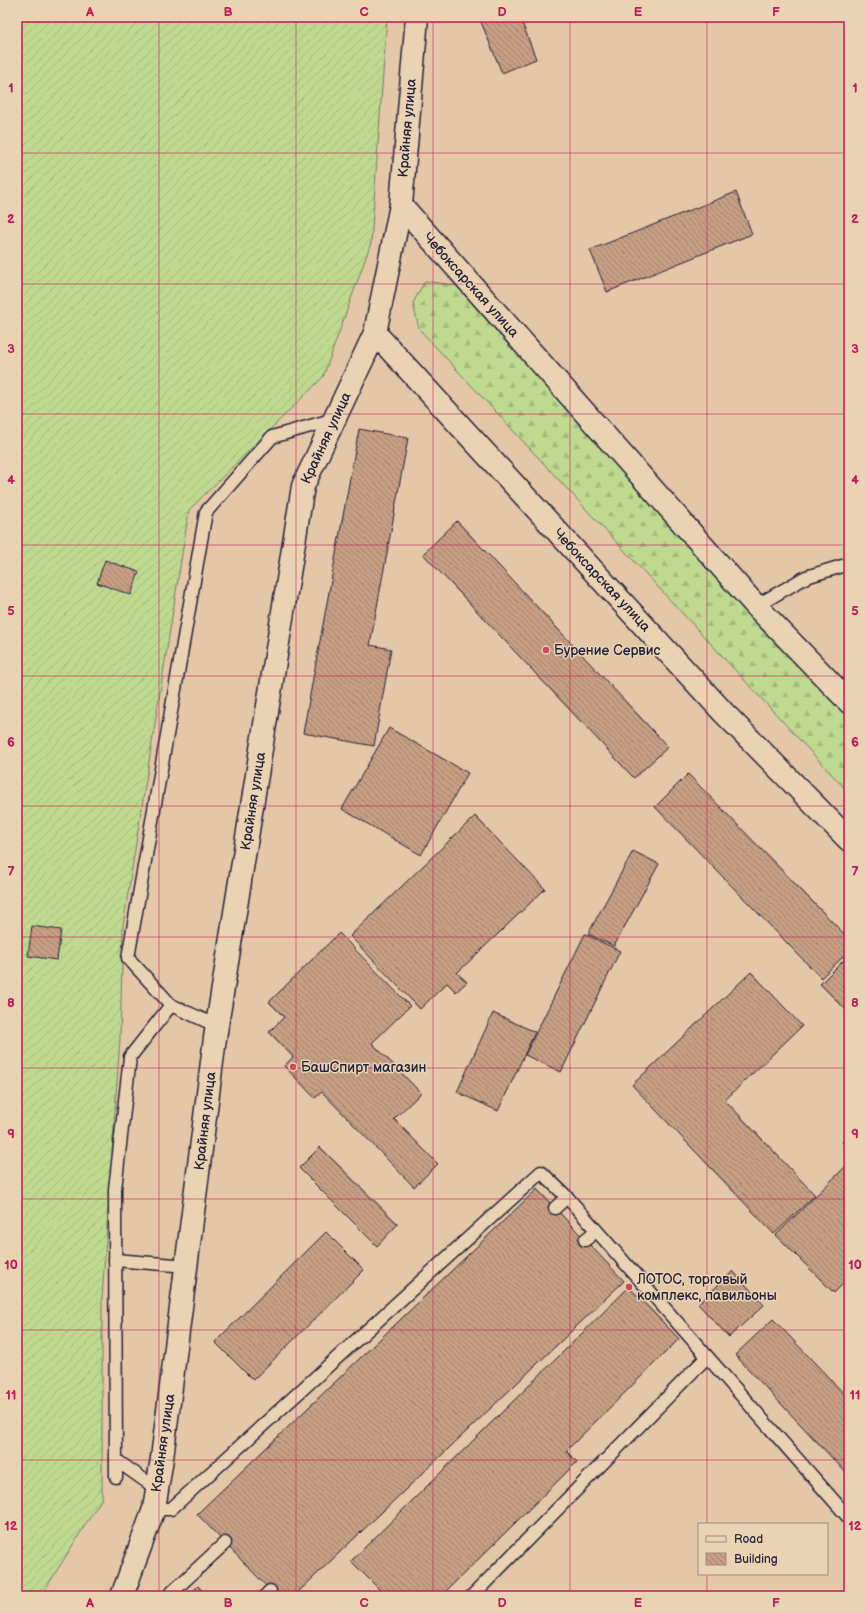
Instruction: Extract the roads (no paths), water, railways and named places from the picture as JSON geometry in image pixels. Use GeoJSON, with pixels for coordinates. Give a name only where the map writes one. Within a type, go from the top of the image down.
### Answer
{"type":"FeatureCollection","features":[{"type":"Feature","properties":{"kind":"street","name":"Крайняя улица"},"geometry":{"type":"LineString","coordinates":[[125,1595],[155,1499],[187,1266],[217,1026],[303,486],[375,334],[401,205],[417,17]]}},
{"type":"Feature","properties":{"kind":"street","name":"Чебоксарская улица"},"geometry":{"type":"LineString","coordinates":[[401,205],[756,606],[849,702]]}},
{"type":"Feature","properties":{"kind":"street","name":"Чебоксарская улица"},"geometry":{"type":"LineString","coordinates":[[375,334],[723,712],[849,840]]}},
{"type":"Feature","properties":{"kind":"lane"},"geometry":{"type":"LineString","coordinates":[[217,1026],[172,1005],[128,958],[206,512],[272,437],[335,419]]}},
{"type":"Feature","properties":{"kind":"lane"},"geometry":{"type":"LineString","coordinates":[[756,606],[806,577],[849,564]]}},
{"type":"Feature","properties":{"kind":"lane"},"geometry":{"type":"LineString","coordinates":[[116,1478],[115,1189],[130,1057],[172,1005]]}},
{"type":"Feature","properties":{"kind":"lane"},"geometry":{"type":"LineString","coordinates":[[116,1460],[155,1499],[171,1509],[541,1172],[567,1197],[596,1232],[849,1518]]}},
{"type":"Feature","properties":{"kind":"lane"},"geometry":{"type":"LineString","coordinates":[[555,1208],[567,1197]]}},
{"type":"Feature","properties":{"kind":"lane"},"geometry":{"type":"LineString","coordinates":[[585,1240],[596,1232]]}},
{"type":"Feature","properties":{"kind":"lane"},"geometry":{"type":"LineString","coordinates":[[115,1260],[187,1266]]}},
{"type":"Feature","properties":{"kind":"lane"},"geometry":{"type":"LineString","coordinates":[[472,1596],[707,1358]]}},
{"type":"Feature","properties":{"kind":"lane"},"geometry":{"type":"LineString","coordinates":[[168,1596],[225,1543]]}},
{"type":"Feature","properties":{"kind":"place","name":"Бурение Сервис"},"geometry":{"type":"Point","coordinates":[546,650]}},
{"type":"Feature","properties":{"kind":"place","name":"БашСпирт магазин"},"geometry":{"type":"Point","coordinates":[293,1067]}},
{"type":"Feature","properties":{"kind":"place","name":"ЛОТОС, торговый комплекс, павильоны"},"geometry":{"type":"Point","coordinates":[629,1287]}}]}
